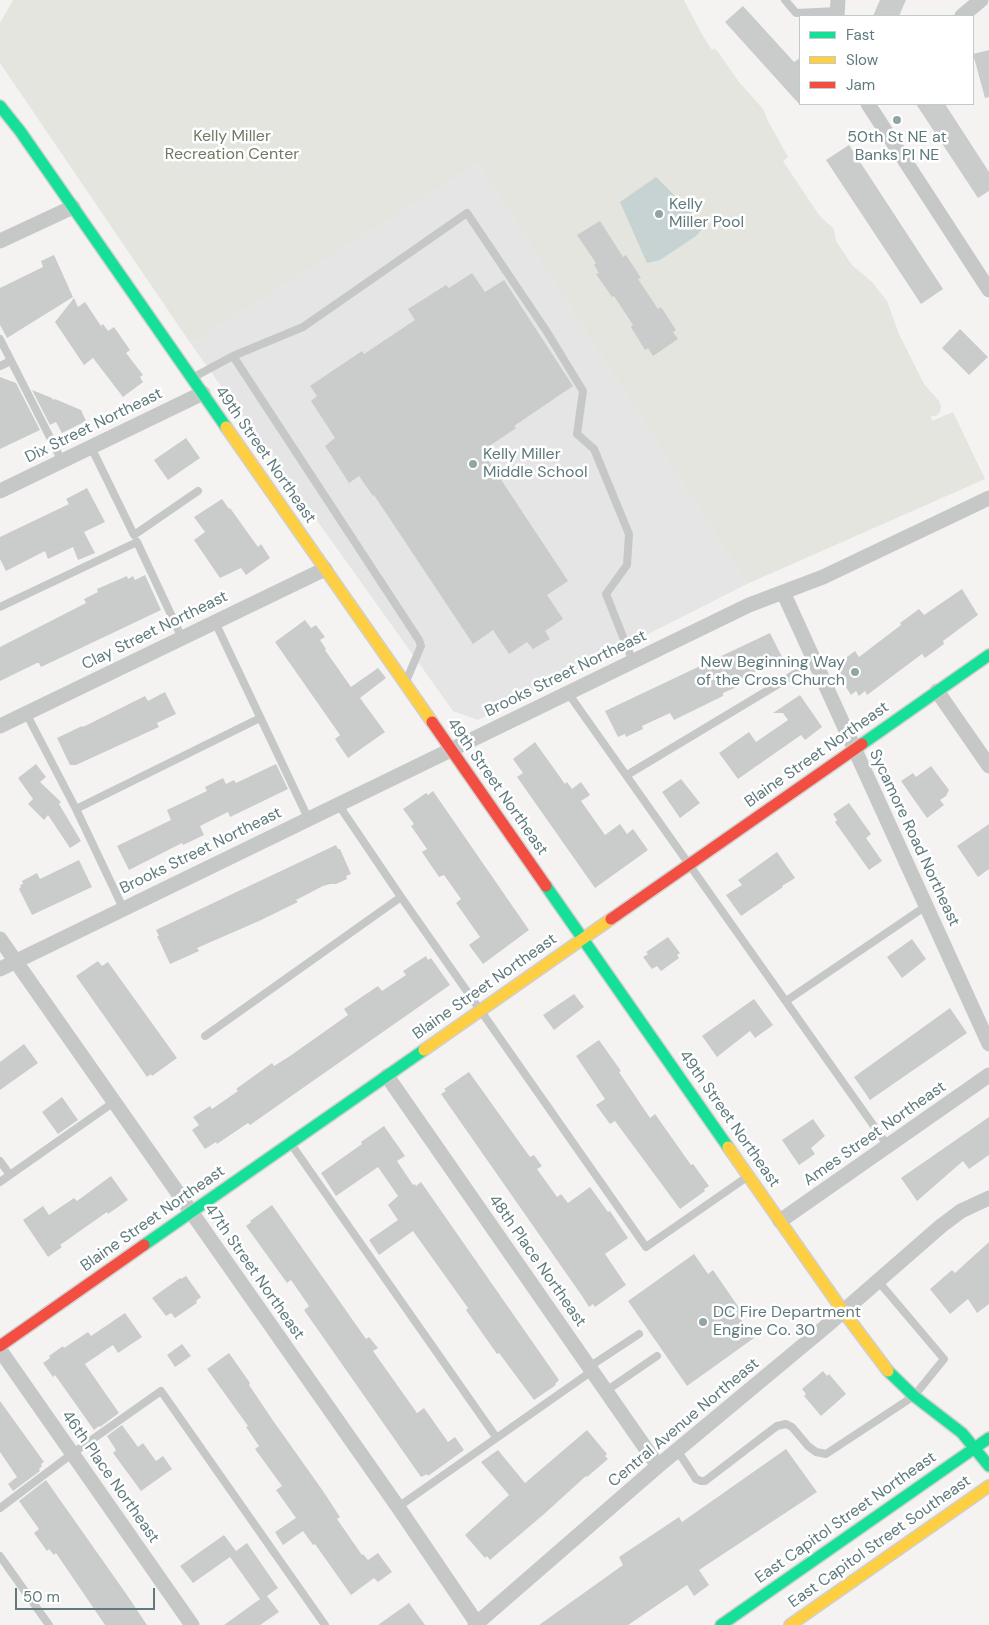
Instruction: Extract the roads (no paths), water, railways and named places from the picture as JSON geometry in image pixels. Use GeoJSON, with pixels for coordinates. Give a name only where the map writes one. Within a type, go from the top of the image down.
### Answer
{"type":"FeatureCollection","features":[{"type":"Feature","properties":{"kind":"street"},"geometry":{"type":"LineString","coordinates":[[963,15],[981,0]]}},
{"type":"Feature","properties":{"kind":"street"},"geometry":{"type":"LineString","coordinates":[[869,105],[989,290]]}},
{"type":"Feature","properties":{"kind":"street","name":"49th Street Northeast"},"geometry":{"type":"LineString","coordinates":[[0,106],[73,206],[843,1311],[884,1366],[914,1396],[962,1433],[989,1466]]}},
{"type":"Feature","properties":{"kind":"street"},"geometry":{"type":"LineString","coordinates":[[0,242],[73,206]]}},
{"type":"Feature","properties":{"kind":"street","name":"Dix Street Northeast"},"geometry":{"type":"LineString","coordinates":[[0,491],[203,393]]}},
{"type":"Feature","properties":{"kind":"street","name":"Brooks Street Northeast"},"geometry":{"type":"LineString","coordinates":[[0,969],[749,605],[823,577],[989,498]]}},
{"type":"Feature","properties":{"kind":"street","name":"Clay Street Northeast"},"geometry":{"type":"LineString","coordinates":[[0,726],[325,569]]}},
{"type":"Feature","properties":{"kind":"street","name":"Sycamore Road Northeast"},"geometry":{"type":"LineString","coordinates":[[783,592],[989,1044]]}},
{"type":"Feature","properties":{"kind":"street","name":"Blaine Street Northeast"},"geometry":{"type":"LineString","coordinates":[[0,1348],[191,1212],[989,655]]}},
{"type":"Feature","properties":{"kind":"street"},"geometry":{"type":"LineString","coordinates":[[937,691],[989,766]]}},
{"type":"Feature","properties":{"kind":"street","name":"47th Street Northeast"},"geometry":{"type":"LineString","coordinates":[[0,939],[398,1507],[477,1624]]}},
{"type":"Feature","properties":{"kind":"street","name":"Ames Street Northeast"},"geometry":{"type":"LineString","coordinates":[[780,1221],[989,1075]]}},
{"type":"Feature","properties":{"kind":"street","name":"48th Place Northeast"},"geometry":{"type":"LineString","coordinates":[[387,1076],[658,1466]]}},
{"type":"Feature","properties":{"kind":"street","name":"Central Avenue Northeast"},"geometry":{"type":"LineString","coordinates":[[477,1624],[658,1466],[941,1226],[962,1211],[989,1198]]}},
{"type":"Feature","properties":{"kind":"street","name":"46th Place Northeast"},"geometry":{"type":"LineString","coordinates":[[0,1348],[192,1625]]}},
{"type":"Feature","properties":{"kind":"street","name":"East Capitol Street Northeast"},"geometry":{"type":"LineString","coordinates":[[721,1625],[989,1438]]}},
{"type":"Feature","properties":{"kind":"street","name":"East Capitol Street Southeast"},"geometry":{"type":"LineString","coordinates":[[790,1625],[989,1486]]}},
{"type":"Feature","properties":{"kind":"lane"},"geometry":{"type":"LineString","coordinates":[[784,0],[796,13],[838,9]]}},
{"type":"Feature","properties":{"kind":"lane"},"geometry":{"type":"LineString","coordinates":[[192,378],[233,356],[302,327],[467,213],[547,332],[583,392],[577,434],[594,449],[629,534],[627,565],[606,594],[633,662]]}},
{"type":"Feature","properties":{"kind":"lane"},"geometry":{"type":"LineString","coordinates":[[0,339],[62,461]]}},
{"type":"Feature","properties":{"kind":"lane"},"geometry":{"type":"LineString","coordinates":[[233,356],[419,640],[421,646],[405,683]]}},
{"type":"Feature","properties":{"kind":"lane"},"geometry":{"type":"LineString","coordinates":[[0,366],[11,361]]}},
{"type":"Feature","properties":{"kind":"lane"},"geometry":{"type":"LineString","coordinates":[[91,447],[182,638]]}},
{"type":"Feature","properties":{"kind":"lane"},"geometry":{"type":"LineString","coordinates":[[0,607],[136,539],[198,491]]}},
{"type":"Feature","properties":{"kind":"lane"},"geometry":{"type":"LineString","coordinates":[[215,622],[308,818]]}},
{"type":"Feature","properties":{"kind":"lane"},"geometry":{"type":"LineString","coordinates":[[627,776],[815,662]]}},
{"type":"Feature","properties":{"kind":"lane"},"geometry":{"type":"LineString","coordinates":[[568,693],[888,1146]]}},
{"type":"Feature","properties":{"kind":"lane"},"geometry":{"type":"LineString","coordinates":[[26,713],[76,809],[124,908]]}},
{"type":"Feature","properties":{"kind":"lane"},"geometry":{"type":"LineString","coordinates":[[76,809],[260,718]]}},
{"type":"Feature","properties":{"kind":"lane"},"geometry":{"type":"LineString","coordinates":[[338,804],[646,1247],[748,1176]]}},
{"type":"Feature","properties":{"kind":"lane"},"geometry":{"type":"LineString","coordinates":[[206,1036],[401,897]]}},
{"type":"Feature","properties":{"kind":"lane"},"geometry":{"type":"LineString","coordinates":[[786,1001],[926,906]]}},
{"type":"Feature","properties":{"kind":"lane"},"geometry":{"type":"LineString","coordinates":[[0,1182],[114,1102]]}},
{"type":"Feature","properties":{"kind":"lane"},"geometry":{"type":"LineString","coordinates":[[290,1143],[496,1437]]}},
{"type":"Feature","properties":{"kind":"lane"},"geometry":{"type":"LineString","coordinates":[[0,1161],[10,1175]]}},
{"type":"Feature","properties":{"kind":"lane"},"geometry":{"type":"LineString","coordinates":[[678,1450],[696,1479],[700,1481],[705,1480],[777,1426],[786,1424],[792,1427],[808,1446],[816,1452],[826,1454],[914,1396],[944,1359],[878,1281]]}},
{"type":"Feature","properties":{"kind":"lane"},"geometry":{"type":"LineString","coordinates":[[398,1507],[639,1334]]}},
{"type":"Feature","properties":{"kind":"lane"},"geometry":{"type":"LineString","coordinates":[[606,1391],[657,1356]]}},
{"type":"Feature","properties":{"kind":"lane"},"geometry":{"type":"LineString","coordinates":[[0,1508],[72,1453],[161,1391],[325,1625]]}},
{"type":"Feature","properties":{"kind":"lane"},"geometry":{"type":"LineString","coordinates":[[0,1556],[49,1625]]}},
{"type":"Feature","properties":{"kind":"place","name":"50th St NE at Banks Pl NE"},"geometry":{"type":"Point","coordinates":[897,120]}},
{"type":"Feature","properties":{"kind":"place","name":"Kelly Miller Pool"},"geometry":{"type":"Point","coordinates":[659,214]}},
{"type":"Feature","properties":{"kind":"place","name":"Kelly Miller Middle School"},"geometry":{"type":"Point","coordinates":[473,464]}},
{"type":"Feature","properties":{"kind":"place","name":"New Beginning Way of the Cross Church"},"geometry":{"type":"Point","coordinates":[855,672]}},
{"type":"Feature","properties":{"kind":"place","name":"DC Fire Department Engine Co. 30"},"geometry":{"type":"Point","coordinates":[703,1322]}},
{"type":"Feature","properties":{"kind":"park label","name":"Kelly Miller Recreation Center"},"geometry":{"type":"Point","coordinates":[232,146]}}]}
